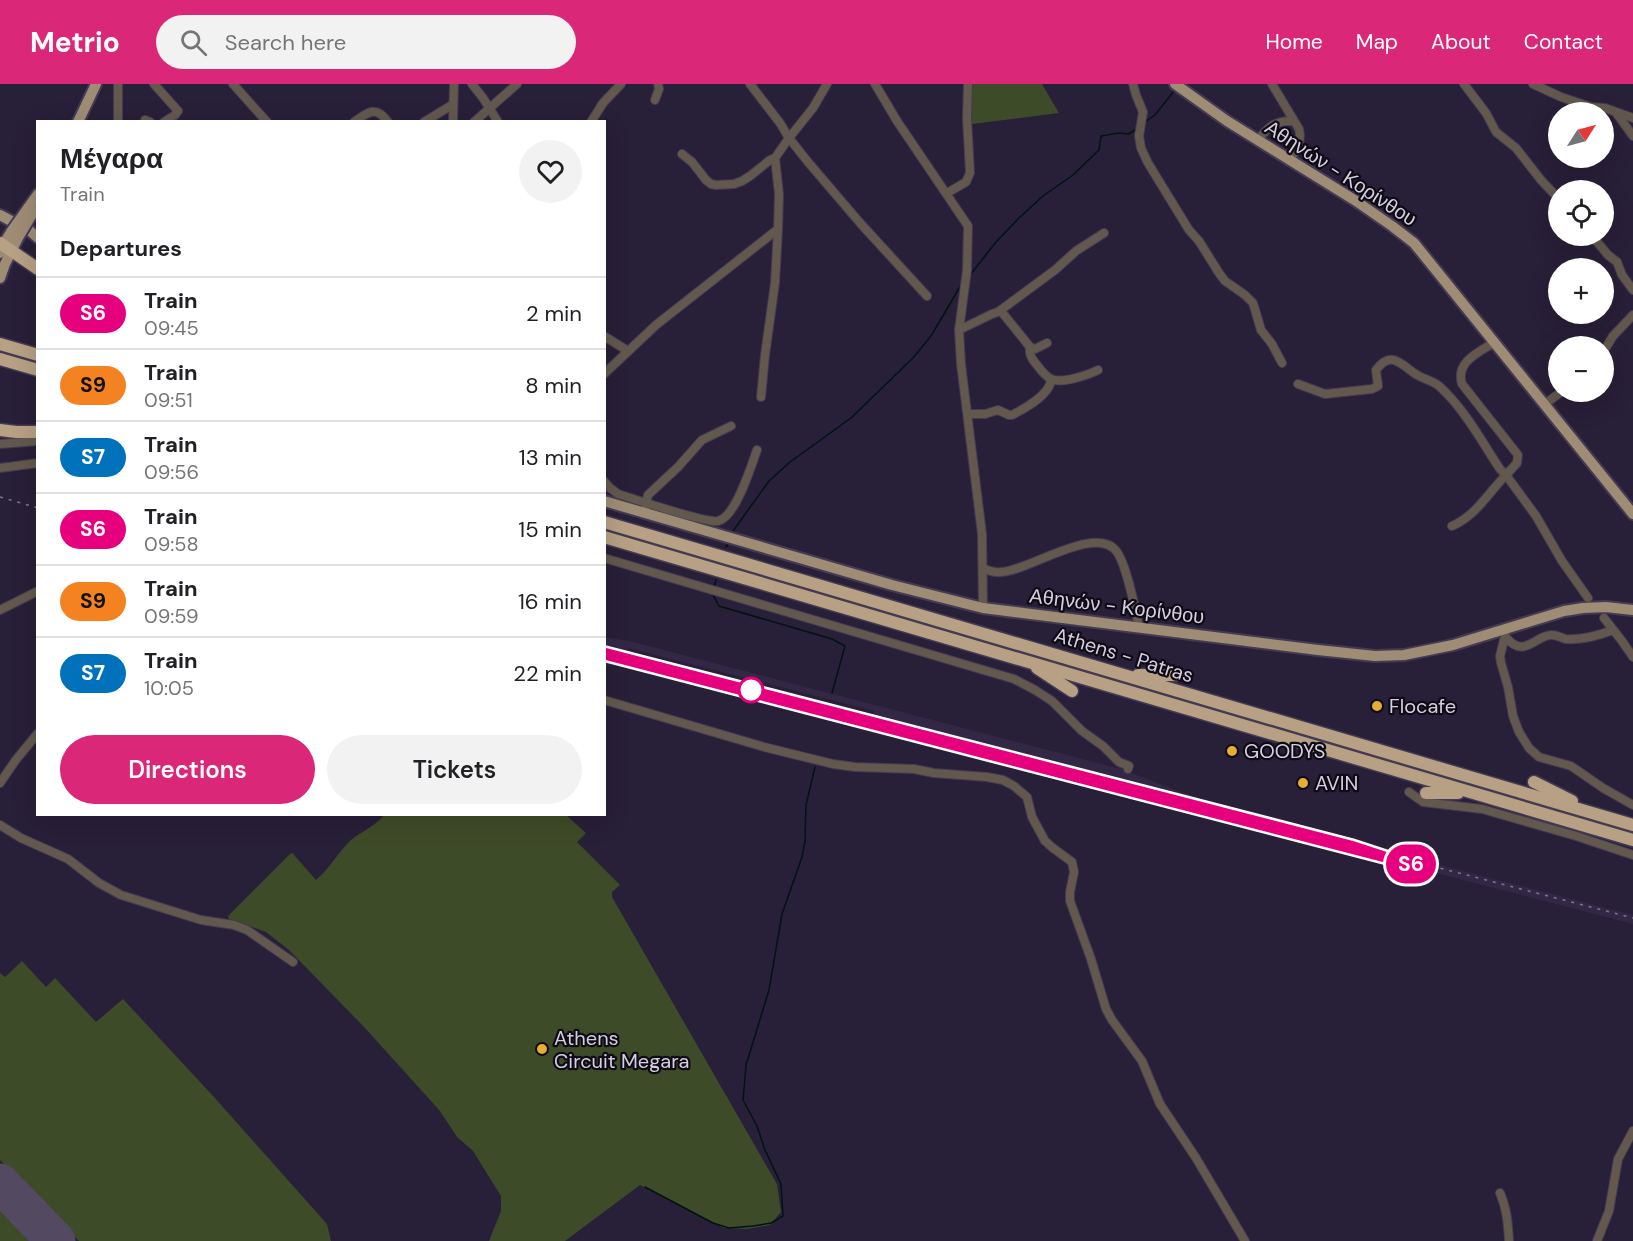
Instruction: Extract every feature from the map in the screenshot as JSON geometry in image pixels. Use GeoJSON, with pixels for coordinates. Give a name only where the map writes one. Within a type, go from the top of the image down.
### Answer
{"type":"FeatureCollection","features":[{"type":"Feature","properties":{"kind":"highway"},"geometry":{"type":"LineString","coordinates":[[6,242],[36,267]]}},
{"type":"Feature","properties":{"kind":"highway"},"geometry":{"type":"LineString","coordinates":[[0,344],[36,354]]}},
{"type":"Feature","properties":{"kind":"highway"},"geometry":{"type":"LineString","coordinates":[[0,359],[36,369]]}},
{"type":"Feature","properties":{"kind":"highway"},"geometry":{"type":"LineString","coordinates":[[0,430],[36,432]]}},
{"type":"Feature","properties":{"kind":"highway","name":"Athens - Patras"},"geometry":{"type":"LineString","coordinates":[[606,523],[1633,825]]}},
{"type":"Feature","properties":{"kind":"highway","name":"Athens - Patras"},"geometry":{"type":"LineString","coordinates":[[606,538],[1633,840]]}},
{"type":"Feature","properties":{"kind":"highway"},"geometry":{"type":"LineString","coordinates":[[1026,661],[1072,691]]}},
{"type":"Feature","properties":{"kind":"highway"},"geometry":{"type":"LineString","coordinates":[[1123,675],[1176,675]]}},
{"type":"Feature","properties":{"kind":"highway"},"geometry":{"type":"LineString","coordinates":[[1534,782],[1600,816]]}},
{"type":"Feature","properties":{"kind":"highway"},"geometry":{"type":"LineString","coordinates":[[1426,793],[1474,793]]}},
{"type":"Feature","properties":{"kind":"main road"},"geometry":{"type":"LineString","coordinates":[[79,120],[96,84]]}},
{"type":"Feature","properties":{"kind":"main road","name":"Αθηνών - Κορίνθου"},"geometry":{"type":"LineString","coordinates":[[1175,84],[1227,121],[1356,201],[1414,243],[1632,508]]}},
{"type":"Feature","properties":{"kind":"main road"},"geometry":{"type":"LineString","coordinates":[[0,278],[6,242],[33,208]]}},
{"type":"Feature","properties":{"kind":"main road"},"geometry":{"type":"LineString","coordinates":[[0,215],[36,236]]}},
{"type":"Feature","properties":{"kind":"main road","name":"Αθηνών - Κορίνθου"},"geometry":{"type":"LineString","coordinates":[[606,501],[645,508],[741,542],[983,608],[1318,650],[1390,656],[1422,653],[1505,633],[1564,611],[1584,608],[1605,612],[1629,610]]}},
{"type":"Feature","properties":{"kind":"street"},"geometry":{"type":"LineString","coordinates":[[118,84],[118,120]]}},
{"type":"Feature","properties":{"kind":"street"},"geometry":{"type":"LineString","coordinates":[[154,84],[178,111],[167,120]]}},
{"type":"Feature","properties":{"kind":"street"},"geometry":{"type":"LineString","coordinates":[[233,84],[265,120]]}},
{"type":"Feature","properties":{"kind":"street"},"geometry":{"type":"LineString","coordinates":[[453,120],[454,84]]}},
{"type":"Feature","properties":{"kind":"street"},"geometry":{"type":"LineString","coordinates":[[472,84],[497,120]]}},
{"type":"Feature","properties":{"kind":"street"},"geometry":{"type":"LineString","coordinates":[[476,120],[517,84]]}},
{"type":"Feature","properties":{"kind":"street"},"geometry":{"type":"LineString","coordinates":[[592,120],[603,103],[621,84]]}},
{"type":"Feature","properties":{"kind":"street"},"geometry":{"type":"LineString","coordinates":[[655,100],[659,89],[658,84]]}},
{"type":"Feature","properties":{"kind":"street"},"geometry":{"type":"LineString","coordinates":[[750,84],[789,138],[861,224],[927,296]]}},
{"type":"Feature","properties":{"kind":"street"},"geometry":{"type":"LineString","coordinates":[[761,397],[775,283],[779,194],[776,158],[813,108],[827,84]]}},
{"type":"Feature","properties":{"kind":"street"},"geometry":{"type":"LineString","coordinates":[[875,84],[897,121],[968,226],[967,270],[959,330],[980,518],[984,568],[983,608]]}},
{"type":"Feature","properties":{"kind":"street"},"geometry":{"type":"LineString","coordinates":[[947,193],[966,182],[970,173],[968,84]]}},
{"type":"Feature","properties":{"kind":"street"},"geometry":{"type":"LineString","coordinates":[[1133,84],[1143,112],[1139,136],[1148,163],[1189,230],[1199,241],[1219,273],[1225,281],[1253,303],[1262,330],[1282,363]]}},
{"type":"Feature","properties":{"kind":"street"},"geometry":{"type":"LineString","coordinates":[[1272,84],[1299,129],[1301,137],[1297,150],[1290,160]]}},
{"type":"Feature","properties":{"kind":"street"},"geometry":{"type":"LineString","coordinates":[[1464,84],[1496,132],[1516,148],[1548,187]]}},
{"type":"Feature","properties":{"kind":"street"},"geometry":{"type":"LineString","coordinates":[[1533,84],[1590,107],[1605,108],[1633,118]]}},
{"type":"Feature","properties":{"kind":"street"},"geometry":{"type":"LineString","coordinates":[[427,120],[452,105]]}},
{"type":"Feature","properties":{"kind":"street"},"geometry":{"type":"LineString","coordinates":[[357,120],[374,111],[382,114],[386,120]]}},
{"type":"Feature","properties":{"kind":"street"},"geometry":{"type":"LineString","coordinates":[[1617,113],[1633,135]]}},
{"type":"Feature","properties":{"kind":"street"},"geometry":{"type":"LineString","coordinates":[[1258,140],[1274,124],[1293,121]]}},
{"type":"Feature","properties":{"kind":"street"},"geometry":{"type":"LineString","coordinates":[[682,154],[692,162],[706,180],[716,185],[742,181],[776,158]]}},
{"type":"Feature","properties":{"kind":"street"},"geometry":{"type":"LineString","coordinates":[[606,372],[688,298],[778,229]]}},
{"type":"Feature","properties":{"kind":"street"},"geometry":{"type":"LineString","coordinates":[[959,330],[998,312],[1055,270],[1076,251],[1104,233]]}},
{"type":"Feature","properties":{"kind":"street"},"geometry":{"type":"LineString","coordinates":[[1600,246],[1617,262],[1622,275],[1633,290]]}},
{"type":"Feature","properties":{"kind":"street"},"geometry":{"type":"LineString","coordinates":[[998,312],[1005,314],[1030,347],[1035,349],[1047,343]]}},
{"type":"Feature","properties":{"kind":"street"},"geometry":{"type":"LineString","coordinates":[[1613,336],[1633,315]]}},
{"type":"Feature","properties":{"kind":"street"},"geometry":{"type":"LineString","coordinates":[[606,337],[628,351]]}},
{"type":"Feature","properties":{"kind":"street"},"geometry":{"type":"LineString","coordinates":[[1452,526],[1472,514],[1517,462],[1518,455],[1464,388],[1460,378],[1460,371],[1465,362],[1495,342]]}},
{"type":"Feature","properties":{"kind":"street"},"geometry":{"type":"LineString","coordinates":[[1030,347],[1029,353],[1032,358],[1051,379],[1060,380],[1084,376],[1098,370]]}},
{"type":"Feature","properties":{"kind":"street"},"geometry":{"type":"LineString","coordinates":[[1298,384],[1325,394],[1367,390],[1378,386],[1376,370],[1385,360],[1390,359],[1436,384],[1466,418],[1500,469],[1531,508],[1562,561],[1588,598]]}},
{"type":"Feature","properties":{"kind":"street"},"geometry":{"type":"LineString","coordinates":[[968,414],[985,414],[998,410],[1009,416],[1012,415],[1040,397],[1050,386],[1051,379]]}},
{"type":"Feature","properties":{"kind":"street"},"geometry":{"type":"LineString","coordinates":[[645,508],[648,495],[702,440],[731,426]]}},
{"type":"Feature","properties":{"kind":"street"},"geometry":{"type":"LineString","coordinates":[[0,444],[36,441]]}},
{"type":"Feature","properties":{"kind":"street"},"geometry":{"type":"LineString","coordinates":[[606,483],[618,494],[645,508],[711,521],[723,519],[733,508],[757,450]]}},
{"type":"Feature","properties":{"kind":"street"},"geometry":{"type":"LineString","coordinates":[[0,468],[36,463]]}},
{"type":"Feature","properties":{"kind":"street"},"geometry":{"type":"LineString","coordinates":[[984,568],[995,572],[1009,571],[1082,544],[1097,542],[1108,545],[1113,547],[1121,558],[1139,627]]}},
{"type":"Feature","properties":{"kind":"street"},"geometry":{"type":"LineString","coordinates":[[606,559],[1014,679],[1052,701],[1082,731],[1103,746],[1119,762],[1129,766],[1128,769]]}},
{"type":"Feature","properties":{"kind":"street"},"geometry":{"type":"LineString","coordinates":[[0,610],[36,592]]}},
{"type":"Feature","properties":{"kind":"street"},"geometry":{"type":"LineString","coordinates":[[1605,612],[1614,630],[1633,657]]}},
{"type":"Feature","properties":{"kind":"street"},"geometry":{"type":"LineString","coordinates":[[1505,633],[1514,644],[1526,646],[1551,634],[1570,639],[1604,634],[1614,630]]}},
{"type":"Feature","properties":{"kind":"street"},"geometry":{"type":"LineString","coordinates":[[1505,633],[1500,656],[1501,663],[1513,716],[1529,748],[1539,757],[1571,766],[1633,805]]}},
{"type":"Feature","properties":{"kind":"street"},"geometry":{"type":"LineString","coordinates":[[606,701],[818,761],[855,767],[996,778],[1023,792],[1027,796],[1032,817],[1045,841],[1068,858],[1074,867],[1070,902],[1106,1009],[1116,1028],[1142,1061],[1160,1104],[1196,1158],[1245,1241]]}},
{"type":"Feature","properties":{"kind":"street"},"geometry":{"type":"LineString","coordinates":[[0,783],[36,735]]}},
{"type":"Feature","properties":{"kind":"street"},"geometry":{"type":"LineString","coordinates":[[1409,792],[1423,802],[1482,809],[1633,855]]}},
{"type":"Feature","properties":{"kind":"street"},"geometry":{"type":"LineString","coordinates":[[0,825],[21,838],[75,863],[111,891],[201,920],[234,925],[248,930],[293,962]]}},
{"type":"Feature","properties":{"kind":"street"},"geometry":{"type":"LineString","coordinates":[[1597,1241],[1609,1211],[1618,1159],[1633,1131]]}},
{"type":"Feature","properties":{"kind":"street"},"geometry":{"type":"LineString","coordinates":[[1500,1193],[1507,1215],[1509,1241]]}},
{"type":"Feature","properties":{"kind":"shaded area"},"geometry":{"type":"Polygon","coordinates":[[[606,637],[629,641],[1121,769],[1184,793],[1301,829],[1633,915],[1633,924],[1340,848],[1233,825],[624,666],[606,665],[606,637]],[[628,648],[627,652],[873,715],[874,711],[628,648]]]}},
{"type":"Feature","properties":{"kind":"green space"},"geometry":{"type":"Polygon","coordinates":[[[969,84],[1042,84],[1059,113],[972,124],[969,84]]]}},
{"type":"Feature","properties":{"kind":"green space"},"geometry":{"type":"Polygon","coordinates":[[[606,529],[1633,831],[1633,834],[606,531],[606,529]]]}},
{"type":"Feature","properties":{"kind":"green space","name":"Athens Circuit Megara"},"geometry":{"type":"Polygon","coordinates":[[[383,816],[567,816],[586,833],[577,842],[620,885],[612,892],[612,897],[777,1184],[781,1212],[770,1225],[747,1229],[724,1228],[640,1185],[565,1241],[489,1241],[501,1211],[501,1196],[473,1151],[457,1137],[440,1111],[365,1028],[289,950],[266,932],[229,919],[228,916],[290,854],[293,853],[316,880],[351,840],[383,816]]]}},
{"type":"Feature","properties":{"kind":"green space"},"geometry":{"type":"Polygon","coordinates":[[[22,961],[46,987],[55,978],[96,1022],[123,999],[327,1224],[331,1241],[79,1241],[0,1160],[0,973],[5,977],[22,961]]]}},
{"type":"Feature","properties":{"kind":"green space"},"geometry":{"type":"Polygon","coordinates":[[[0,1202],[38,1241],[0,1241],[0,1202]]]}},
{"type":"Feature","properties":{"kind":"waterway"},"geometry":{"type":"LineString","coordinates":[[1145,122],[1155,115],[1174,91]]}},
{"type":"Feature","properties":{"kind":"waterway"},"geometry":{"type":"LineString","coordinates":[[970,275],[1019,218],[1043,196],[1073,175],[1099,150],[1101,136],[1128,134],[1137,129]]}},
{"type":"Feature","properties":{"kind":"waterway"},"geometry":{"type":"LineString","coordinates":[[733,531],[769,481],[790,462],[851,418],[913,358],[931,336],[961,285]]}},
{"type":"Feature","properties":{"kind":"waterway"},"geometry":{"type":"LineString","coordinates":[[714,587],[716,580]]}},
{"type":"Feature","properties":{"kind":"waterway"},"geometry":{"type":"LineString","coordinates":[[713,595],[719,606],[832,639],[845,646],[832,693]]}},
{"type":"Feature","properties":{"kind":"waterway"},"geometry":{"type":"LineString","coordinates":[[645,1187],[713,1223],[729,1228],[771,1223],[783,1216],[781,1184],[757,1126],[743,1100],[746,1065],[769,990],[782,914],[802,857],[806,805],[815,767]]}},
{"type":"Feature","properties":{"kind":"runway"},"geometry":{"type":"LineString","coordinates":[[0,1183],[56,1241]]}},
{"type":"Feature","properties":{"kind":"railway"},"geometry":{"type":"LineString","coordinates":[[0,497],[36,507]]}},
{"type":"Feature","properties":{"kind":"railway"},"geometry":{"type":"LineString","coordinates":[[606,653],[1633,918]]}},
{"type":"Feature","properties":{"kind":"train","name":"S6"},"geometry":{"type":"LineString","coordinates":[[606,653],[1351,845],[1412,865],[606,656]]}},
{"type":"Feature","properties":{"kind":"place","name":"Flocafe"},"geometry":{"type":"Point","coordinates":[1377,706]}},
{"type":"Feature","properties":{"kind":"place","name":"GOODYS"},"geometry":{"type":"Point","coordinates":[1232,751]}},
{"type":"Feature","properties":{"kind":"place","name":"AVIN"},"geometry":{"type":"Point","coordinates":[1303,783]}},
{"type":"Feature","properties":{"kind":"place","name":"Athens Circuit Megara"},"geometry":{"type":"Point","coordinates":[542,1049]}}]}
